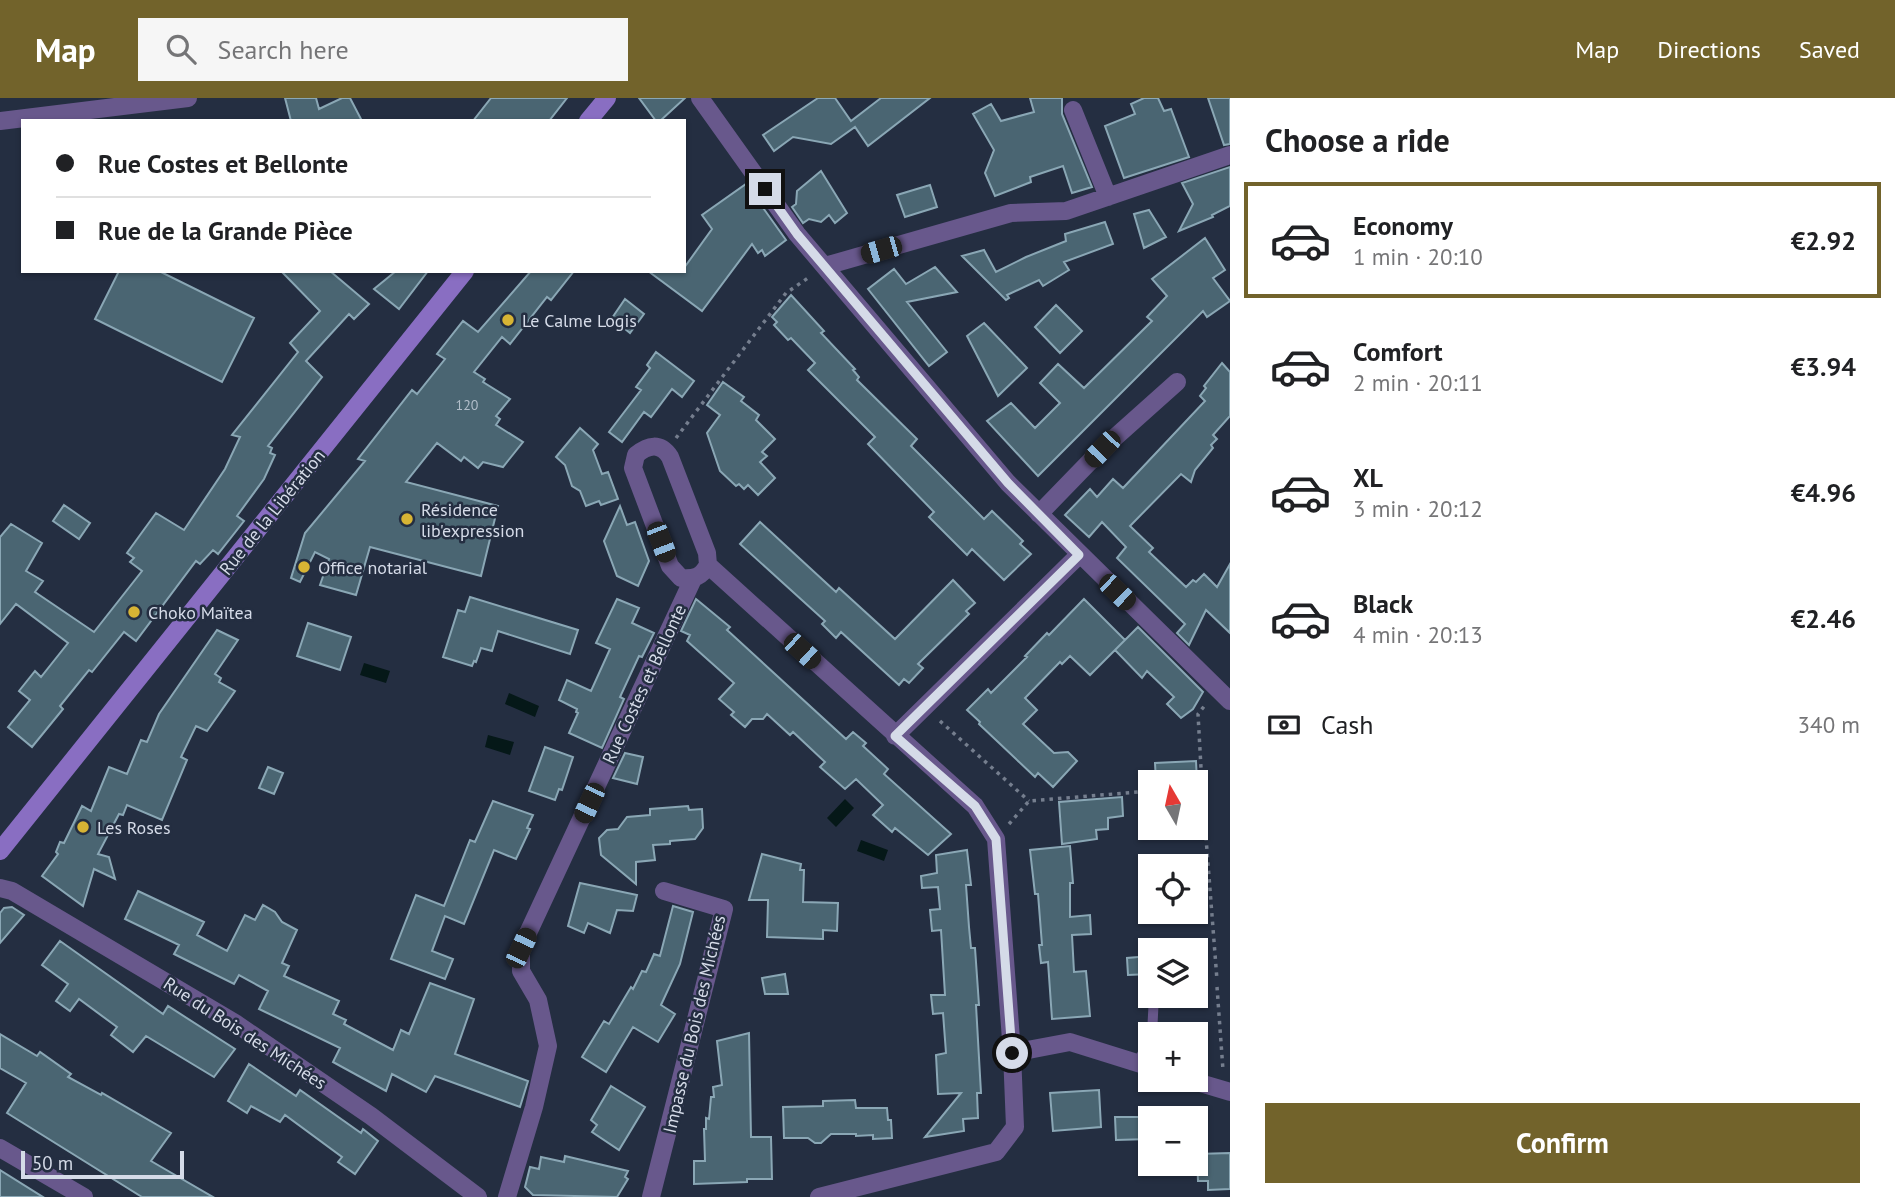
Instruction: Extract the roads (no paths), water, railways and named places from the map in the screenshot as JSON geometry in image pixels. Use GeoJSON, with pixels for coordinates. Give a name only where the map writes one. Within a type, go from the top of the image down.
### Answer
{"type":"FeatureCollection","features":[{"type":"Feature","properties":{"kind":"street"},"geometry":{"type":"LineString","coordinates":[[0,121],[85,104],[188,98]]}},
{"type":"Feature","properties":{"kind":"street"},"geometry":{"type":"LineString","coordinates":[[591,119],[607,98]]}},
{"type":"Feature","properties":{"kind":"street"},"geometry":{"type":"LineString","coordinates":[[700,98],[797,234],[1008,483],[1224,696]]}},
{"type":"Feature","properties":{"kind":"street"},"geometry":{"type":"LineString","coordinates":[[1073,110],[1108,197]]}},
{"type":"Feature","properties":{"kind":"street"},"geometry":{"type":"LineString","coordinates":[[825,266],[1011,213],[1066,211],[1230,155]]}},
{"type":"Feature","properties":{"kind":"street","name":"Rue de la Libération"},"geometry":{"type":"LineString","coordinates":[[0,851],[463,273]]}},
{"type":"Feature","properties":{"kind":"street"},"geometry":{"type":"LineString","coordinates":[[1039,514],[1102,449],[1177,382]]}},
{"type":"Feature","properties":{"kind":"street","name":"Rue Costes et Bellonte"},"geometry":{"type":"LineString","coordinates":[[646,446],[656,446],[666,451],[670,457],[707,553],[708,565],[702,575],[693,579],[681,578],[670,566],[633,468],[636,455],[646,446]]}},
{"type":"Feature","properties":{"kind":"street"},"geometry":{"type":"LineString","coordinates":[[895,736],[1079,555]]}},
{"type":"Feature","properties":{"kind":"street"},"geometry":{"type":"LineString","coordinates":[[708,565],[975,806],[996,839],[1015,1128],[996,1152],[820,1197]]}},
{"type":"Feature","properties":{"kind":"street","name":"Rue Costes et Bellonte"},"geometry":{"type":"LineString","coordinates":[[507,1197],[534,1107],[548,1046],[538,1000],[521,971],[521,948],[693,579]]}},
{"type":"Feature","properties":{"kind":"street","name":"Rue du Bois des Michées"},"geometry":{"type":"LineString","coordinates":[[0,888],[21,896],[235,1023],[371,1116],[478,1197]]}},
{"type":"Feature","properties":{"kind":"street","name":"Impasse du Bois des Michées"},"geometry":{"type":"LineString","coordinates":[[652,1197],[724,909],[664,891]]}},
{"type":"Feature","properties":{"kind":"street"},"geometry":{"type":"LineString","coordinates":[[1012,1053],[1070,1042],[1138,1063]]}},
{"type":"Feature","properties":{"kind":"street"},"geometry":{"type":"LineString","coordinates":[[1208,1085],[1228,1091]]}},
{"type":"Feature","properties":{"kind":"street"},"geometry":{"type":"LineString","coordinates":[[0,1148],[84,1197]]}},
{"type":"Feature","properties":{"kind":"place","name":"Le Calme Logis"},"geometry":{"type":"Point","coordinates":[508,320]}},
{"type":"Feature","properties":{"kind":"place","name":"Résidence lib'expression"},"geometry":{"type":"Point","coordinates":[407,519]}},
{"type":"Feature","properties":{"kind":"place","name":"Office notarial"},"geometry":{"type":"Point","coordinates":[304,567]}},
{"type":"Feature","properties":{"kind":"place","name":"Choko Maïtea"},"geometry":{"type":"Point","coordinates":[134,612]}},
{"type":"Feature","properties":{"kind":"place","name":"Les Roses"},"geometry":{"type":"Point","coordinates":[83,827]}}]}
